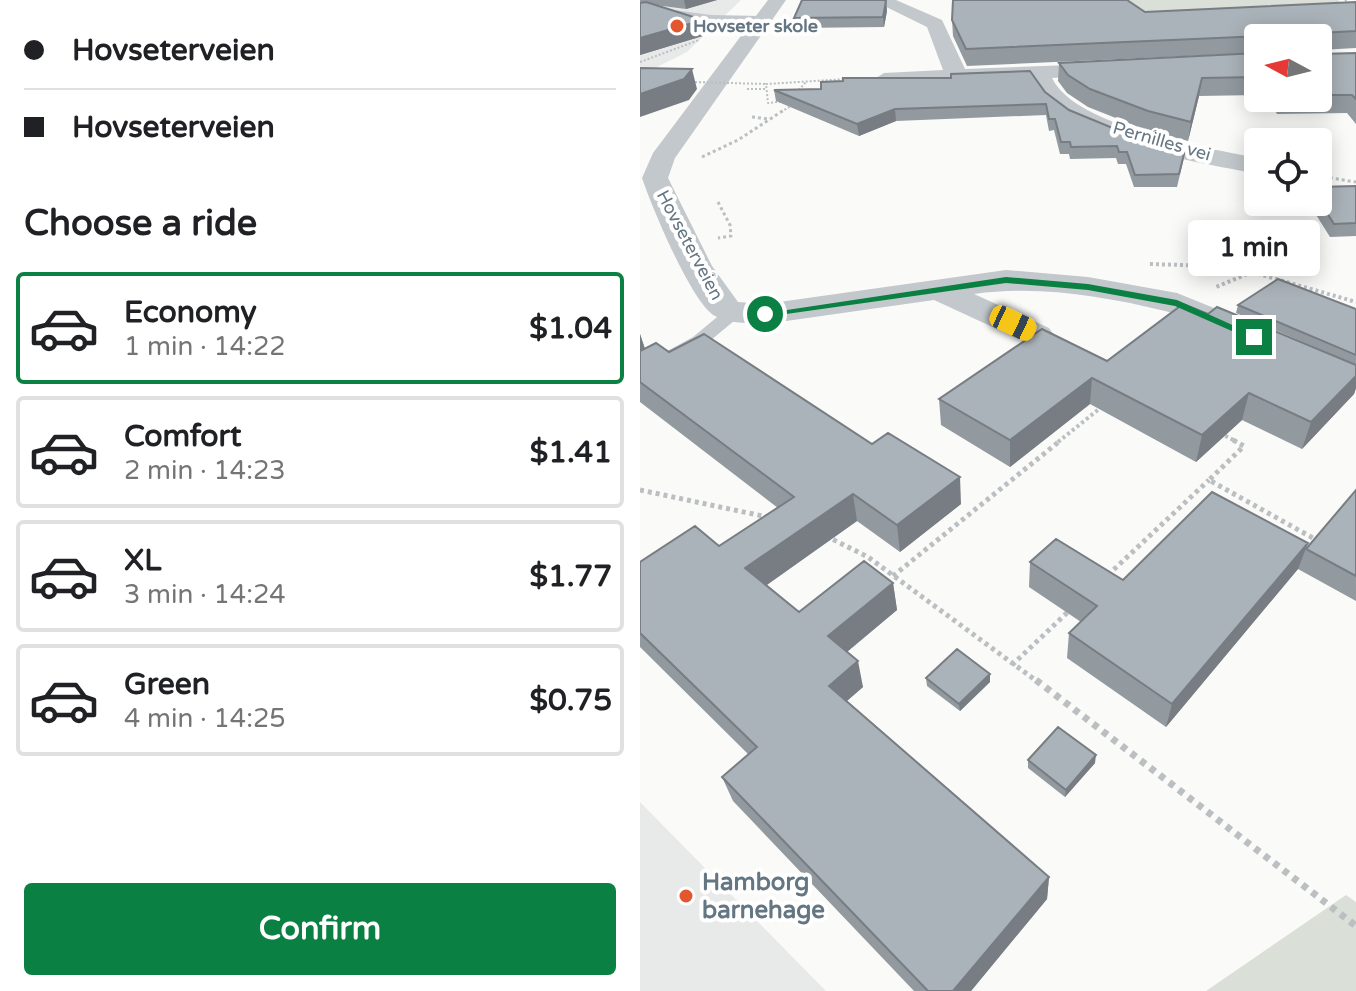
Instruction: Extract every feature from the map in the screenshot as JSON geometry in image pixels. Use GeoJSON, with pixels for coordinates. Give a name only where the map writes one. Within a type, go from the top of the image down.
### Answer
{"type":"FeatureCollection","features":[{"type":"Feature","properties":{"kind":"street","name":"Hovseterveien"},"geometry":{"type":"LineString","coordinates":[[777,0],[697,107],[651,177],[722,306],[734,312],[765,314],[1006,280],[1088,287],[1177,303],[1260,339]]}},
{"type":"Feature","properties":{"kind":"street"},"geometry":{"type":"LineString","coordinates":[[881,0],[935,24],[957,77]]}},
{"type":"Feature","properties":{"kind":"street"},"geometry":{"type":"LineString","coordinates":[[884,80],[1143,67]]}},
{"type":"Feature","properties":{"kind":"street","name":"Pernilles vei"},"geometry":{"type":"LineString","coordinates":[[1039,72],[1053,97],[1093,120],[1180,148],[1244,163]]}},
{"type":"Feature","properties":{"kind":"street"},"geometry":{"type":"LineString","coordinates":[[939,290],[1037,335]]}},
{"type":"Feature","properties":{"kind":"lane"},"geometry":{"type":"LineString","coordinates":[[644,10],[761,19]]}},
{"type":"Feature","properties":{"kind":"lane"},"geometry":{"type":"LineString","coordinates":[[640,374],[699,341],[734,312]]}},
{"type":"Feature","properties":{"kind":"path"},"geometry":{"type":"LineString","coordinates":[[1345,0],[1356,9]]}},
{"type":"Feature","properties":{"kind":"path"},"geometry":{"type":"LineString","coordinates":[[640,62],[712,35],[728,18]]}},
{"type":"Feature","properties":{"kind":"path"},"geometry":{"type":"LineString","coordinates":[[687,82],[766,87],[804,81],[884,80]]}},
{"type":"Feature","properties":{"kind":"path"},"geometry":{"type":"LineString","coordinates":[[821,88],[884,80]]}},
{"type":"Feature","properties":{"kind":"path"},"geometry":{"type":"LineString","coordinates":[[766,87],[768,103],[779,103],[790,98],[804,81]]}},
{"type":"Feature","properties":{"kind":"path"},"geometry":{"type":"LineString","coordinates":[[740,89],[796,85],[804,81]]}},
{"type":"Feature","properties":{"kind":"path"},"geometry":{"type":"LineString","coordinates":[[651,177],[717,152],[746,137],[796,103]]}},
{"type":"Feature","properties":{"kind":"path"},"geometry":{"type":"LineString","coordinates":[[752,117],[769,119]]}},
{"type":"Feature","properties":{"kind":"path"},"geometry":{"type":"LineString","coordinates":[[1332,178],[1356,182]]}},
{"type":"Feature","properties":{"kind":"path"},"geometry":{"type":"LineString","coordinates":[[1252,272],[1356,302]]}},
{"type":"Feature","properties":{"kind":"path"},"geometry":{"type":"LineString","coordinates":[[893,576],[1106,404]]}},
{"type":"Feature","properties":{"kind":"path"},"geometry":{"type":"LineString","coordinates":[[1105,578],[1244,446],[1218,433]]}},
{"type":"Feature","properties":{"kind":"path"},"geometry":{"type":"LineString","coordinates":[[1209,480],[1329,547]]}},
{"type":"Feature","properties":{"kind":"path"},"geometry":{"type":"LineString","coordinates":[[640,490],[787,521]]}},
{"type":"Feature","properties":{"kind":"path"},"geometry":{"type":"LineString","coordinates":[[815,530],[868,557],[1037,681],[1356,926]]}},
{"type":"Feature","properties":{"kind":"path"},"geometry":{"type":"LineString","coordinates":[[1012,665],[1081,600]]}},
{"type":"Feature","properties":{"kind":"shaded area","name":"Hovseter skole"},"geometry":{"type":"Polygon","coordinates":[[[640,0],[741,0],[687,52],[659,66],[640,83],[640,0]]]}},
{"type":"Feature","properties":{"kind":"shaded area"},"geometry":{"type":"Polygon","coordinates":[[[1120,0],[1338,0],[1353,14],[1138,23],[1120,0]]]}},
{"type":"Feature","properties":{"kind":"shaded area","name":"Hamborg barnehage"},"geometry":{"type":"Polygon","coordinates":[[[640,802],[826,991],[640,991],[640,802]]]}},
{"type":"Feature","properties":{"kind":"shaded area"},"geometry":{"type":"Polygon","coordinates":[[[1346,895],[1356,902],[1356,991],[1206,991],[1346,895]]]}},
{"type":"Feature","properties":{"kind":"building"},"geometry":{"type":"Polygon","coordinates":[[[802,0],[886,1],[883,17],[794,18],[802,0]]]}},
{"type":"Feature","properties":{"kind":"building"},"geometry":{"type":"Polygon","coordinates":[[[953,0],[1127,0],[1145,12],[1356,2],[1356,31],[1332,32],[1332,24],[1244,24],[1244,37],[966,49],[952,20],[953,0]]]}},
{"type":"Feature","properties":{"kind":"building"},"geometry":{"type":"Polygon","coordinates":[[[646,2],[703,20],[640,38],[640,3],[646,2]]]}},
{"type":"Feature","properties":{"kind":"building"},"geometry":{"type":"Polygon","coordinates":[[[1356,53],[1356,99],[1352,95],[1332,95],[1332,54],[1356,53]]]}},
{"type":"Feature","properties":{"kind":"building"},"geometry":{"type":"Polygon","coordinates":[[[1244,54],[1244,77],[1202,78],[1191,122],[1148,111],[1090,89],[1068,75],[1059,63],[1244,54]]]}},
{"type":"Feature","properties":{"kind":"building"},"geometry":{"type":"Polygon","coordinates":[[[640,68],[692,69],[684,79],[640,94],[640,68]]]}},
{"type":"Feature","properties":{"kind":"building"},"geometry":{"type":"Polygon","coordinates":[[[1030,71],[1045,92],[1069,110],[1132,136],[1185,150],[1179,174],[1135,175],[1127,152],[1119,152],[1117,146],[1071,147],[1070,142],[1061,142],[1055,119],[1049,119],[1046,104],[895,109],[857,124],[774,90],[821,89],[821,82],[843,81],[843,78],[951,78],[951,74],[1030,71]]]}},
{"type":"Feature","properties":{"kind":"building"},"geometry":{"type":"Polygon","coordinates":[[[1356,186],[1356,223],[1334,224],[1329,216],[1332,216],[1332,187],[1356,186]]]}},
{"type":"Feature","properties":{"kind":"building"},"geometry":{"type":"Polygon","coordinates":[[[1278,279],[1356,309],[1356,355],[1238,305],[1278,279]]]}},
{"type":"Feature","properties":{"kind":"building"},"geometry":{"type":"Polygon","coordinates":[[[1183,304],[1208,314],[1217,307],[1356,365],[1356,376],[1311,422],[1249,393],[1202,435],[1092,378],[1010,440],[939,399],[1042,329],[1107,361],[1183,304]]]}},
{"type":"Feature","properties":{"kind":"building"},"geometry":{"type":"Polygon","coordinates":[[[704,334],[872,444],[888,433],[960,477],[897,525],[853,494],[745,568],[799,612],[864,561],[893,583],[828,636],[858,661],[829,686],[1049,877],[953,991],[928,991],[722,777],[757,747],[640,633],[640,562],[695,526],[719,546],[794,497],[640,382],[640,351],[656,343],[669,352],[704,334]]]}},
{"type":"Feature","properties":{"kind":"building"},"geometry":{"type":"Polygon","coordinates":[[[1356,490],[1356,576],[1306,549],[1356,490]]]}},
{"type":"Feature","properties":{"kind":"building"},"geometry":{"type":"Polygon","coordinates":[[[1212,492],[1308,543],[1172,704],[1069,633],[1097,606],[1030,562],[1056,539],[1123,580],[1212,492]]]}},
{"type":"Feature","properties":{"kind":"building"},"geometry":{"type":"Polygon","coordinates":[[[957,649],[990,674],[959,704],[926,678],[957,649]]]}},
{"type":"Feature","properties":{"kind":"building"},"geometry":{"type":"Polygon","coordinates":[[[1058,727],[1096,755],[1066,790],[1028,760],[1058,727]]]}},
{"type":"Feature","properties":{"kind":"place","name":"Hovseter skole"},"geometry":{"type":"Point","coordinates":[677,26]}},
{"type":"Feature","properties":{"kind":"place","name":"Hamborg barnehage"},"geometry":{"type":"Point","coordinates":[686,896]}},
{"type":"Feature","properties":{"kind":"route"},"geometry":{"type":"LineString","coordinates":[[765,314],[1006,280],[1088,287],[1177,303],[1254,337]]}}]}
